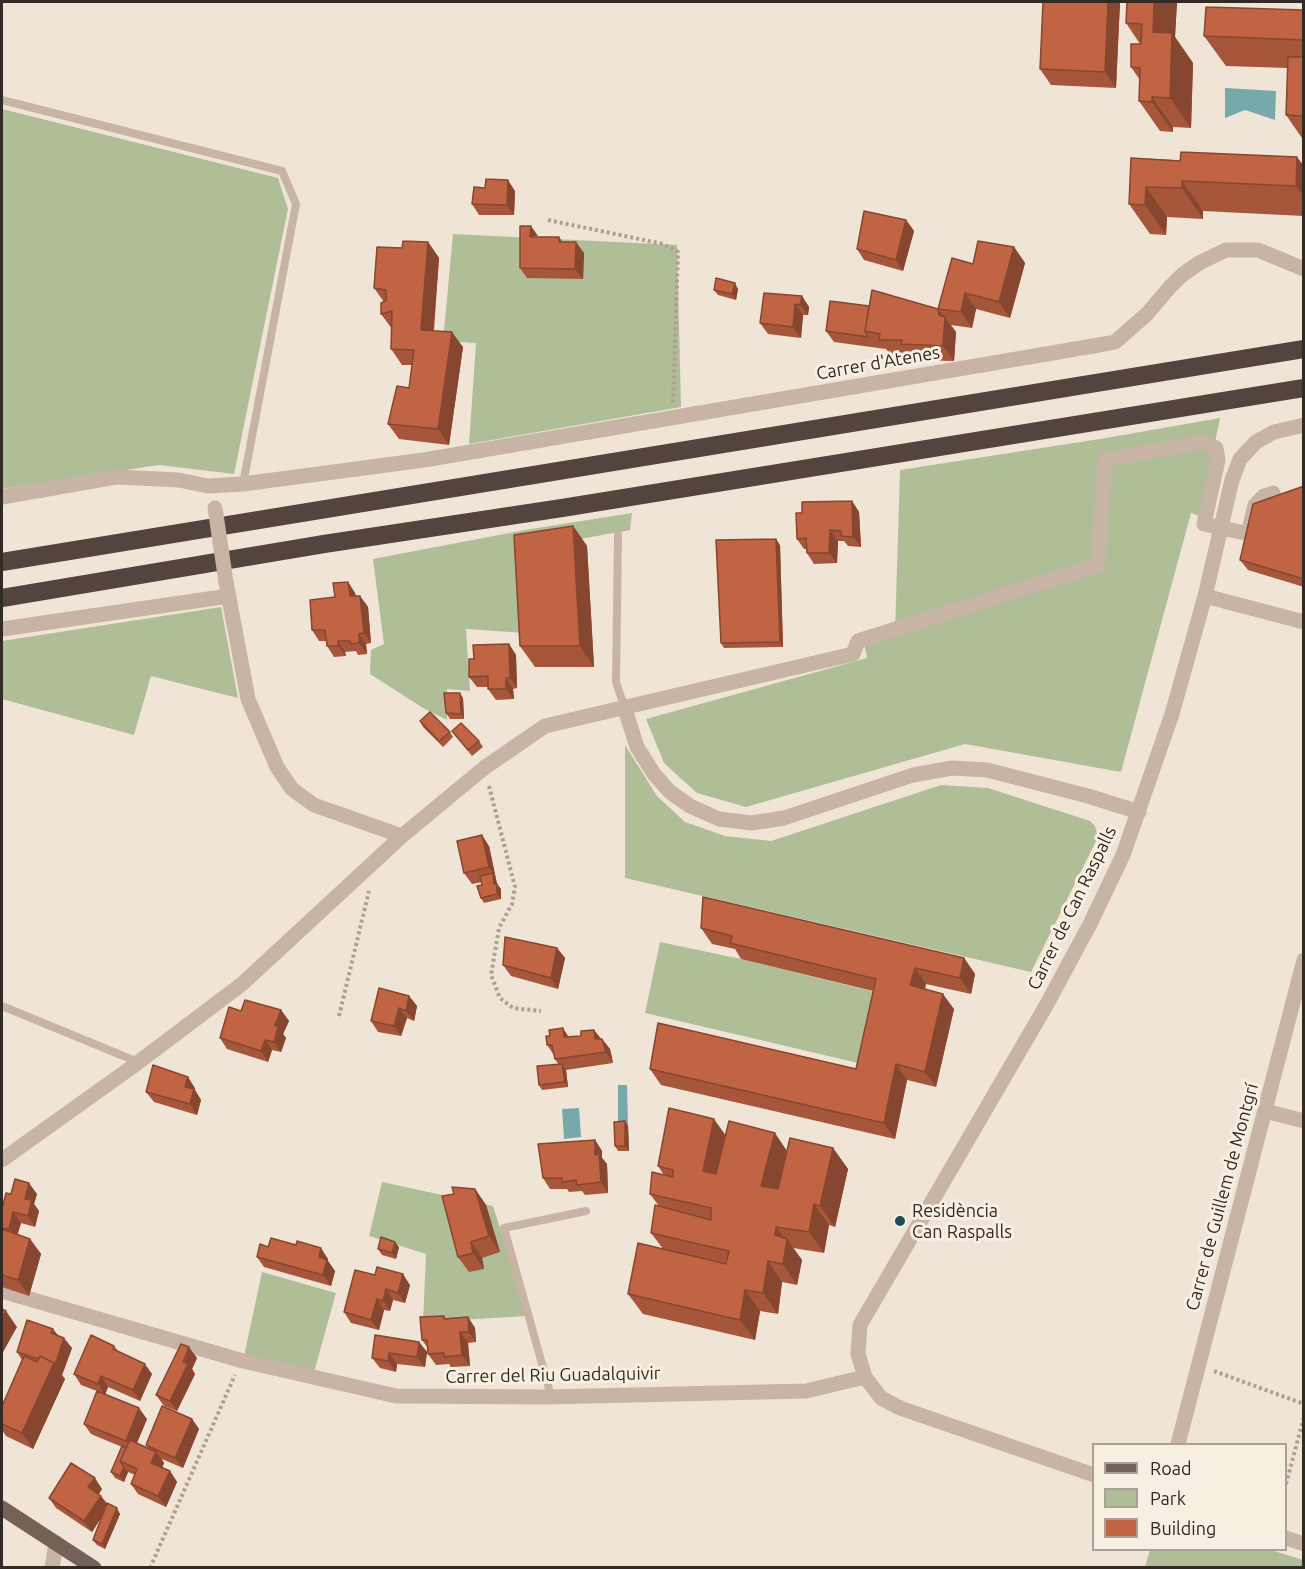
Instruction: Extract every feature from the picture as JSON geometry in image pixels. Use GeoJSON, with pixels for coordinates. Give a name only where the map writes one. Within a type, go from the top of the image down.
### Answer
{"type":"FeatureCollection","features":[{"type":"Feature","properties":{"kind":"highway"},"geometry":{"type":"LineString","coordinates":[[2,562],[1304,350]]}},
{"type":"Feature","properties":{"kind":"highway"},"geometry":{"type":"LineString","coordinates":[[2,598],[1304,387]]}},
{"type":"Feature","properties":{"kind":"main road"},"geometry":{"type":"LineString","coordinates":[[2,1508],[94,1568]]}},
{"type":"Feature","properties":{"kind":"street","name":"Carrer d'Atenes"},"geometry":{"type":"LineString","coordinates":[[2,497],[116,477],[179,480],[208,486],[243,484],[424,460],[1116,342],[1147,314],[1168,288],[1182,276],[1199,263],[1226,249],[1258,250],[1304,269]]}},
{"type":"Feature","properties":{"kind":"street","name":"Carrer de Can Raspalls"},"geometry":{"type":"LineString","coordinates":[[865,1377],[858,1354],[860,1325],[1047,1004],[1124,855],[1172,714],[1205,596],[1232,480],[1240,459],[1256,442],[1274,432],[1304,425]]}},
{"type":"Feature","properties":{"kind":"street"},"geometry":{"type":"LineString","coordinates":[[2,1160],[139,1062],[242,984],[402,836],[484,768],[545,726],[853,654],[858,641],[1098,564],[1105,460],[1202,442],[1216,448],[1218,460],[1204,524],[1245,533],[1249,530],[1256,505],[1264,496],[1273,493]]}},
{"type":"Feature","properties":{"kind":"street"},"geometry":{"type":"LineString","coordinates":[[208,486],[214,508],[248,699],[277,767],[292,789],[314,806],[402,836]]}},
{"type":"Feature","properties":{"kind":"street"},"geometry":{"type":"LineString","coordinates":[[2,629],[228,589]]}},
{"type":"Feature","properties":{"kind":"street"},"geometry":{"type":"LineString","coordinates":[[1205,596],[1304,622]]}},
{"type":"Feature","properties":{"kind":"street"},"geometry":{"type":"LineString","coordinates":[[624,706],[637,747],[654,774],[670,792],[690,807],[719,819],[752,823],[784,818],[913,776],[952,768],[987,770],[1088,796],[1139,813]]}},
{"type":"Feature","properties":{"kind":"street","name":"Carrer de Guillem de Montgrí"},"geometry":{"type":"LineString","coordinates":[[1178,1443],[1304,960]]}},
{"type":"Feature","properties":{"kind":"street"},"geometry":{"type":"LineString","coordinates":[[1265,1111],[1304,1121]]}},
{"type":"Feature","properties":{"kind":"street","name":"Carrer del Riu Guadalquivir"},"geometry":{"type":"LineString","coordinates":[[2,1291],[243,1361],[396,1396],[551,1396],[806,1391],[865,1377]]}},
{"type":"Feature","properties":{"kind":"street"},"geometry":{"type":"LineString","coordinates":[[865,1377],[881,1398],[900,1408],[1092,1474]]}},
{"type":"Feature","properties":{"kind":"street"},"geometry":{"type":"LineString","coordinates":[[1287,1538],[1304,1544]]}},
{"type":"Feature","properties":{"kind":"street"},"geometry":{"type":"LineString","coordinates":[[52,1568],[56,1544]]}},
{"type":"Feature","properties":{"kind":"lane"},"geometry":{"type":"LineString","coordinates":[[2,100],[282,171],[296,204],[243,484]]}},
{"type":"Feature","properties":{"kind":"lane"},"geometry":{"type":"LineString","coordinates":[[618,534],[616,682],[624,706]]}},
{"type":"Feature","properties":{"kind":"lane"},"geometry":{"type":"LineString","coordinates":[[2,1006],[139,1062]]}},
{"type":"Feature","properties":{"kind":"lane"},"geometry":{"type":"LineString","coordinates":[[551,1396],[504,1228],[586,1211]]}},
{"type":"Feature","properties":{"kind":"path"},"geometry":{"type":"LineString","coordinates":[[548,220],[663,244],[678,252],[672,418]]}},
{"type":"Feature","properties":{"kind":"path"},"geometry":{"type":"LineString","coordinates":[[484,768],[515,887],[512,904],[499,928],[491,975],[500,998],[513,1008],[541,1011]]}},
{"type":"Feature","properties":{"kind":"path"},"geometry":{"type":"LineString","coordinates":[[339,1016],[370,891]]}},
{"type":"Feature","properties":{"kind":"path"},"geometry":{"type":"LineString","coordinates":[[150,1568],[239,1365]]}},
{"type":"Feature","properties":{"kind":"path"},"geometry":{"type":"LineString","coordinates":[[1199,1365],[1304,1404]]}},
{"type":"Feature","properties":{"kind":"path"},"geometry":{"type":"LineString","coordinates":[[1287,1480],[1304,1417]]}},
{"type":"Feature","properties":{"kind":"green space"},"geometry":{"type":"Polygon","coordinates":[[[2,109],[278,178],[288,209],[234,474],[159,465],[2,489],[2,109]]]}},
{"type":"Feature","properties":{"kind":"green space"},"geometry":{"type":"Polygon","coordinates":[[[453,234],[677,245],[681,407],[469,444],[476,343],[443,341],[453,234]]]}},
{"type":"Feature","properties":{"kind":"green space"},"geometry":{"type":"Polygon","coordinates":[[[1220,418],[1200,516],[1191,513],[1121,772],[965,744],[746,807],[697,793],[664,763],[646,719],[867,658],[863,637],[895,631],[900,470],[1220,418]]]}},
{"type":"Feature","properties":{"kind":"green space"},"geometry":{"type":"Polygon","coordinates":[[[632,513],[630,530],[525,549],[524,633],[466,629],[470,691],[447,689],[447,720],[423,708],[370,674],[371,650],[384,644],[373,559],[525,530],[632,513]]]}},
{"type":"Feature","properties":{"kind":"green space"},"geometry":{"type":"Polygon","coordinates":[[[221,607],[238,698],[151,676],[134,735],[2,699],[2,641],[221,607]]]}},
{"type":"Feature","properties":{"kind":"green space"},"geometry":{"type":"Polygon","coordinates":[[[625,745],[657,796],[685,822],[725,836],[771,841],[941,785],[988,788],[1090,821],[1095,826],[1098,837],[1031,972],[625,878],[625,745]]]}},
{"type":"Feature","properties":{"kind":"green space"},"geometry":{"type":"Polygon","coordinates":[[[660,942],[741,959],[887,995],[871,1066],[645,1013],[660,942]]]}},
{"type":"Feature","properties":{"kind":"green space"},"geometry":{"type":"Polygon","coordinates":[[[382,1182],[493,1206],[528,1316],[423,1322],[426,1254],[369,1236],[382,1182]]]}},
{"type":"Feature","properties":{"kind":"green space"},"geometry":{"type":"Polygon","coordinates":[[[262,1272],[336,1293],[313,1376],[243,1361],[262,1272]]]}},
{"type":"Feature","properties":{"kind":"green space"},"geometry":{"type":"Polygon","coordinates":[[[1150,1551],[1274,1551],[1303,1560],[1303,1567],[1145,1567],[1150,1551]]]}},
{"type":"Feature","properties":{"kind":"water"},"geometry":{"type":"Polygon","coordinates":[[[1225,88],[1276,91],[1275,120],[1245,110],[1225,118],[1225,88]]]}},
{"type":"Feature","properties":{"kind":"water"},"geometry":{"type":"Polygon","coordinates":[[[618,1085],[627,1085],[628,1126],[618,1127],[618,1085]]]}},
{"type":"Feature","properties":{"kind":"water"},"geometry":{"type":"Polygon","coordinates":[[[579,1108],[581,1137],[564,1139],[562,1109],[579,1108]]]}},
{"type":"Feature","properties":{"kind":"building"},"geometry":{"type":"Polygon","coordinates":[[[1043,2],[1108,2],[1105,72],[1040,69],[1043,2]]]}},
{"type":"Feature","properties":{"kind":"building"},"geometry":{"type":"Polygon","coordinates":[[[1127,2],[1154,2],[1153,32],[1172,33],[1170,98],[1152,97],[1152,102],[1139,101],[1140,68],[1131,67],[1131,44],[1141,44],[1142,24],[1126,23],[1127,2]]]}},
{"type":"Feature","properties":{"kind":"building"},"geometry":{"type":"Polygon","coordinates":[[[1206,7],[1304,10],[1304,40],[1204,36],[1206,7]]]}},
{"type":"Feature","properties":{"kind":"building"},"geometry":{"type":"Polygon","coordinates":[[[1288,57],[1304,57],[1304,116],[1286,115],[1288,57]]]}},
{"type":"Feature","properties":{"kind":"building"},"geometry":{"type":"Polygon","coordinates":[[[1181,152],[1297,157],[1296,186],[1182,181],[1182,188],[1146,187],[1145,205],[1129,204],[1131,158],[1180,161],[1181,152]]]}},
{"type":"Feature","properties":{"kind":"building"},"geometry":{"type":"Polygon","coordinates":[[[486,179],[508,180],[507,205],[472,204],[474,187],[485,188],[486,179]]]}},
{"type":"Feature","properties":{"kind":"building"},"geometry":{"type":"Polygon","coordinates":[[[864,211],[906,220],[896,260],[857,249],[864,211]]]}},
{"type":"Feature","properties":{"kind":"building"},"geometry":{"type":"Polygon","coordinates":[[[520,226],[531,226],[530,237],[559,237],[559,242],[576,242],[575,269],[520,268],[520,226]]]}},
{"type":"Feature","properties":{"kind":"building"},"geometry":{"type":"Polygon","coordinates":[[[403,241],[428,242],[421,330],[452,332],[438,429],[388,424],[397,386],[409,388],[414,350],[391,349],[392,311],[381,314],[381,303],[386,301],[386,290],[374,288],[377,247],[402,248],[403,241]]]}},
{"type":"Feature","properties":{"kind":"building"},"geometry":{"type":"Polygon","coordinates":[[[978,241],[1014,247],[999,302],[965,293],[961,312],[938,309],[952,258],[973,264],[978,241]]]}},
{"type":"Feature","properties":{"kind":"building"},"geometry":{"type":"Polygon","coordinates":[[[716,278],[735,283],[732,294],[714,290],[716,278]]]}},
{"type":"Feature","properties":{"kind":"building"},"geometry":{"type":"Polygon","coordinates":[[[872,290],[938,309],[939,315],[945,317],[943,346],[901,344],[902,340],[879,340],[880,334],[865,331],[872,290]]]}},
{"type":"Feature","properties":{"kind":"building"},"geometry":{"type":"Polygon","coordinates":[[[764,293],[802,296],[800,305],[795,304],[793,327],[760,323],[764,293]]]}},
{"type":"Feature","properties":{"kind":"building"},"geometry":{"type":"Polygon","coordinates":[[[830,301],[869,306],[865,331],[868,337],[826,331],[830,301]]]}},
{"type":"Feature","properties":{"kind":"building"},"geometry":{"type":"Polygon","coordinates":[[[1304,486],[1304,579],[1240,560],[1253,504],[1304,486]]]}},
{"type":"Feature","properties":{"kind":"building"},"geometry":{"type":"Polygon","coordinates":[[[852,501],[853,537],[841,536],[841,531],[830,530],[829,553],[807,553],[806,538],[797,539],[796,513],[802,513],[802,502],[852,501]]]}},
{"type":"Feature","properties":{"kind":"building"},"geometry":{"type":"Polygon","coordinates":[[[573,526],[580,646],[520,646],[514,535],[573,526]]]}},
{"type":"Feature","properties":{"kind":"building"},"geometry":{"type":"Polygon","coordinates":[[[776,539],[780,642],[721,643],[716,540],[776,539]]]}},
{"type":"Feature","properties":{"kind":"building"},"geometry":{"type":"Polygon","coordinates":[[[348,582],[350,596],[360,596],[364,633],[359,634],[359,643],[338,641],[338,646],[327,646],[325,630],[312,630],[310,600],[335,597],[333,583],[348,582]]]}},
{"type":"Feature","properties":{"kind":"building"},"geometry":{"type":"Polygon","coordinates":[[[509,644],[510,678],[506,678],[506,689],[488,689],[488,676],[469,677],[469,659],[474,659],[473,645],[509,644]]]}},
{"type":"Feature","properties":{"kind":"building"},"geometry":{"type":"Polygon","coordinates":[[[444,693],[460,693],[461,714],[446,713],[444,693]]]}},
{"type":"Feature","properties":{"kind":"building"},"geometry":{"type":"Polygon","coordinates":[[[430,712],[450,732],[439,741],[420,721],[430,712]]]}},
{"type":"Feature","properties":{"kind":"building"},"geometry":{"type":"Polygon","coordinates":[[[461,723],[479,741],[468,750],[452,731],[461,723]]]}},
{"type":"Feature","properties":{"kind":"building"},"geometry":{"type":"Polygon","coordinates":[[[482,835],[489,867],[464,873],[457,841],[482,835]]]}},
{"type":"Feature","properties":{"kind":"building"},"geometry":{"type":"Polygon","coordinates":[[[493,873],[494,884],[497,884],[497,894],[481,898],[477,886],[482,885],[480,876],[493,873]]]}},
{"type":"Feature","properties":{"kind":"building"},"geometry":{"type":"Polygon","coordinates":[[[703,897],[964,958],[960,978],[915,968],[910,985],[943,994],[925,1072],[896,1064],[884,1123],[650,1069],[658,1023],[856,1069],[876,979],[730,943],[732,936],[701,928],[703,897]]]}},
{"type":"Feature","properties":{"kind":"building"},"geometry":{"type":"Polygon","coordinates":[[[505,937],[557,948],[551,978],[503,965],[505,937]]]}},
{"type":"Feature","properties":{"kind":"building"},"geometry":{"type":"Polygon","coordinates":[[[379,988],[409,996],[406,1011],[399,1008],[394,1026],[371,1021],[379,988]]]}},
{"type":"Feature","properties":{"kind":"building"},"geometry":{"type":"Polygon","coordinates":[[[245,1000],[281,1010],[275,1025],[278,1027],[274,1042],[265,1040],[261,1051],[220,1038],[229,1007],[241,1011],[245,1000]]]}},
{"type":"Feature","properties":{"kind":"building"},"geometry":{"type":"Polygon","coordinates":[[[563,1028],[564,1037],[581,1036],[581,1031],[594,1030],[595,1039],[602,1039],[606,1052],[555,1059],[552,1045],[547,1045],[546,1036],[550,1036],[549,1030],[563,1028]]]}},
{"type":"Feature","properties":{"kind":"building"},"geometry":{"type":"Polygon","coordinates":[[[562,1064],[565,1082],[539,1085],[537,1066],[562,1064]]]}},
{"type":"Feature","properties":{"kind":"building"},"geometry":{"type":"Polygon","coordinates":[[[153,1065],[188,1077],[185,1087],[194,1089],[190,1104],[146,1092],[153,1065]]]}},
{"type":"Feature","properties":{"kind":"building"},"geometry":{"type":"Polygon","coordinates":[[[669,1108],[714,1119],[703,1171],[716,1174],[729,1121],[775,1133],[761,1186],[778,1189],[790,1138],[833,1148],[820,1206],[814,1204],[809,1232],[776,1227],[775,1235],[787,1239],[783,1264],[768,1261],[763,1293],[745,1290],[740,1320],[628,1294],[638,1243],[726,1264],[729,1251],[651,1233],[655,1205],[711,1220],[711,1208],[650,1194],[652,1172],[673,1177],[673,1170],[658,1166],[669,1108]]]}},
{"type":"Feature","properties":{"kind":"building"},"geometry":{"type":"Polygon","coordinates":[[[625,1121],[625,1146],[615,1146],[614,1122],[625,1121]]]}},
{"type":"Feature","properties":{"kind":"building"},"geometry":{"type":"Polygon","coordinates":[[[595,1140],[595,1155],[599,1154],[601,1182],[577,1185],[576,1180],[562,1182],[562,1178],[543,1178],[538,1144],[595,1140]]]}},
{"type":"Feature","properties":{"kind":"building"},"geometry":{"type":"Polygon","coordinates":[[[15,1179],[29,1183],[25,1199],[32,1200],[28,1216],[13,1212],[9,1229],[2,1228],[2,1209],[6,1193],[11,1194],[15,1179]]]}},
{"type":"Feature","properties":{"kind":"building"},"geometry":{"type":"Polygon","coordinates":[[[452,1187],[475,1189],[489,1236],[471,1242],[473,1253],[458,1257],[442,1196],[454,1194],[452,1187]]]}},
{"type":"Feature","properties":{"kind":"building"},"geometry":{"type":"Polygon","coordinates":[[[2,1229],[30,1239],[18,1280],[2,1275],[2,1229]]]}},
{"type":"Feature","properties":{"kind":"building"},"geometry":{"type":"Polygon","coordinates":[[[381,1237],[395,1242],[392,1253],[378,1249],[381,1237]]]}},
{"type":"Feature","properties":{"kind":"building"},"geometry":{"type":"Polygon","coordinates":[[[271,1238],[296,1245],[297,1241],[321,1248],[319,1257],[327,1260],[323,1275],[257,1257],[260,1244],[268,1247],[271,1238]]]}},
{"type":"Feature","properties":{"kind":"building"},"geometry":{"type":"Polygon","coordinates":[[[377,1267],[403,1274],[398,1293],[386,1289],[383,1301],[377,1299],[371,1320],[344,1312],[355,1270],[375,1275],[377,1267]]]}},
{"type":"Feature","properties":{"kind":"building"},"geometry":{"type":"Polygon","coordinates":[[[444,1316],[444,1319],[468,1317],[469,1332],[460,1332],[462,1355],[444,1357],[444,1353],[428,1354],[427,1340],[422,1340],[420,1317],[444,1316]]]}},
{"type":"Feature","properties":{"kind":"building"},"geometry":{"type":"Polygon","coordinates":[[[27,1320],[53,1329],[51,1333],[64,1338],[55,1365],[40,1356],[39,1359],[17,1352],[27,1320]]]}},
{"type":"Feature","properties":{"kind":"building"},"geometry":{"type":"Polygon","coordinates":[[[91,1335],[114,1346],[113,1349],[145,1364],[133,1390],[101,1376],[98,1384],[74,1374],[91,1335]]]}},
{"type":"Feature","properties":{"kind":"building"},"geometry":{"type":"Polygon","coordinates":[[[375,1335],[419,1342],[417,1357],[389,1353],[388,1361],[372,1358],[375,1335]]]}},
{"type":"Feature","properties":{"kind":"building"},"geometry":{"type":"Polygon","coordinates":[[[181,1344],[189,1347],[183,1362],[188,1364],[170,1401],[156,1395],[181,1344]]]}},
{"type":"Feature","properties":{"kind":"building"},"geometry":{"type":"Polygon","coordinates":[[[24,1356],[37,1362],[40,1356],[54,1363],[22,1433],[2,1424],[2,1406],[24,1356]]]}},
{"type":"Feature","properties":{"kind":"building"},"geometry":{"type":"Polygon","coordinates":[[[97,1391],[139,1408],[126,1441],[84,1424],[97,1391]]]}},
{"type":"Feature","properties":{"kind":"building"},"geometry":{"type":"Polygon","coordinates":[[[162,1406],[192,1419],[175,1458],[146,1445],[162,1406]]]}},
{"type":"Feature","properties":{"kind":"building"},"geometry":{"type":"Polygon","coordinates":[[[130,1440],[156,1452],[151,1463],[170,1471],[158,1496],[131,1484],[137,1469],[120,1461],[130,1440]]]}},
{"type":"Feature","properties":{"kind":"building"},"geometry":{"type":"Polygon","coordinates":[[[122,1446],[126,1448],[120,1461],[124,1467],[120,1476],[111,1472],[122,1446]]]}},
{"type":"Feature","properties":{"kind":"building"},"geometry":{"type":"Polygon","coordinates":[[[71,1463],[95,1478],[88,1487],[101,1496],[84,1521],[49,1498],[71,1463]]]}},
{"type":"Feature","properties":{"kind":"building"},"geometry":{"type":"Polygon","coordinates":[[[107,1503],[117,1508],[102,1544],[93,1540],[107,1503]]]}},
{"type":"Feature","properties":{"kind":"place","name":"Residència Can Raspalls"},"geometry":{"type":"Point","coordinates":[900,1221]}}]}
